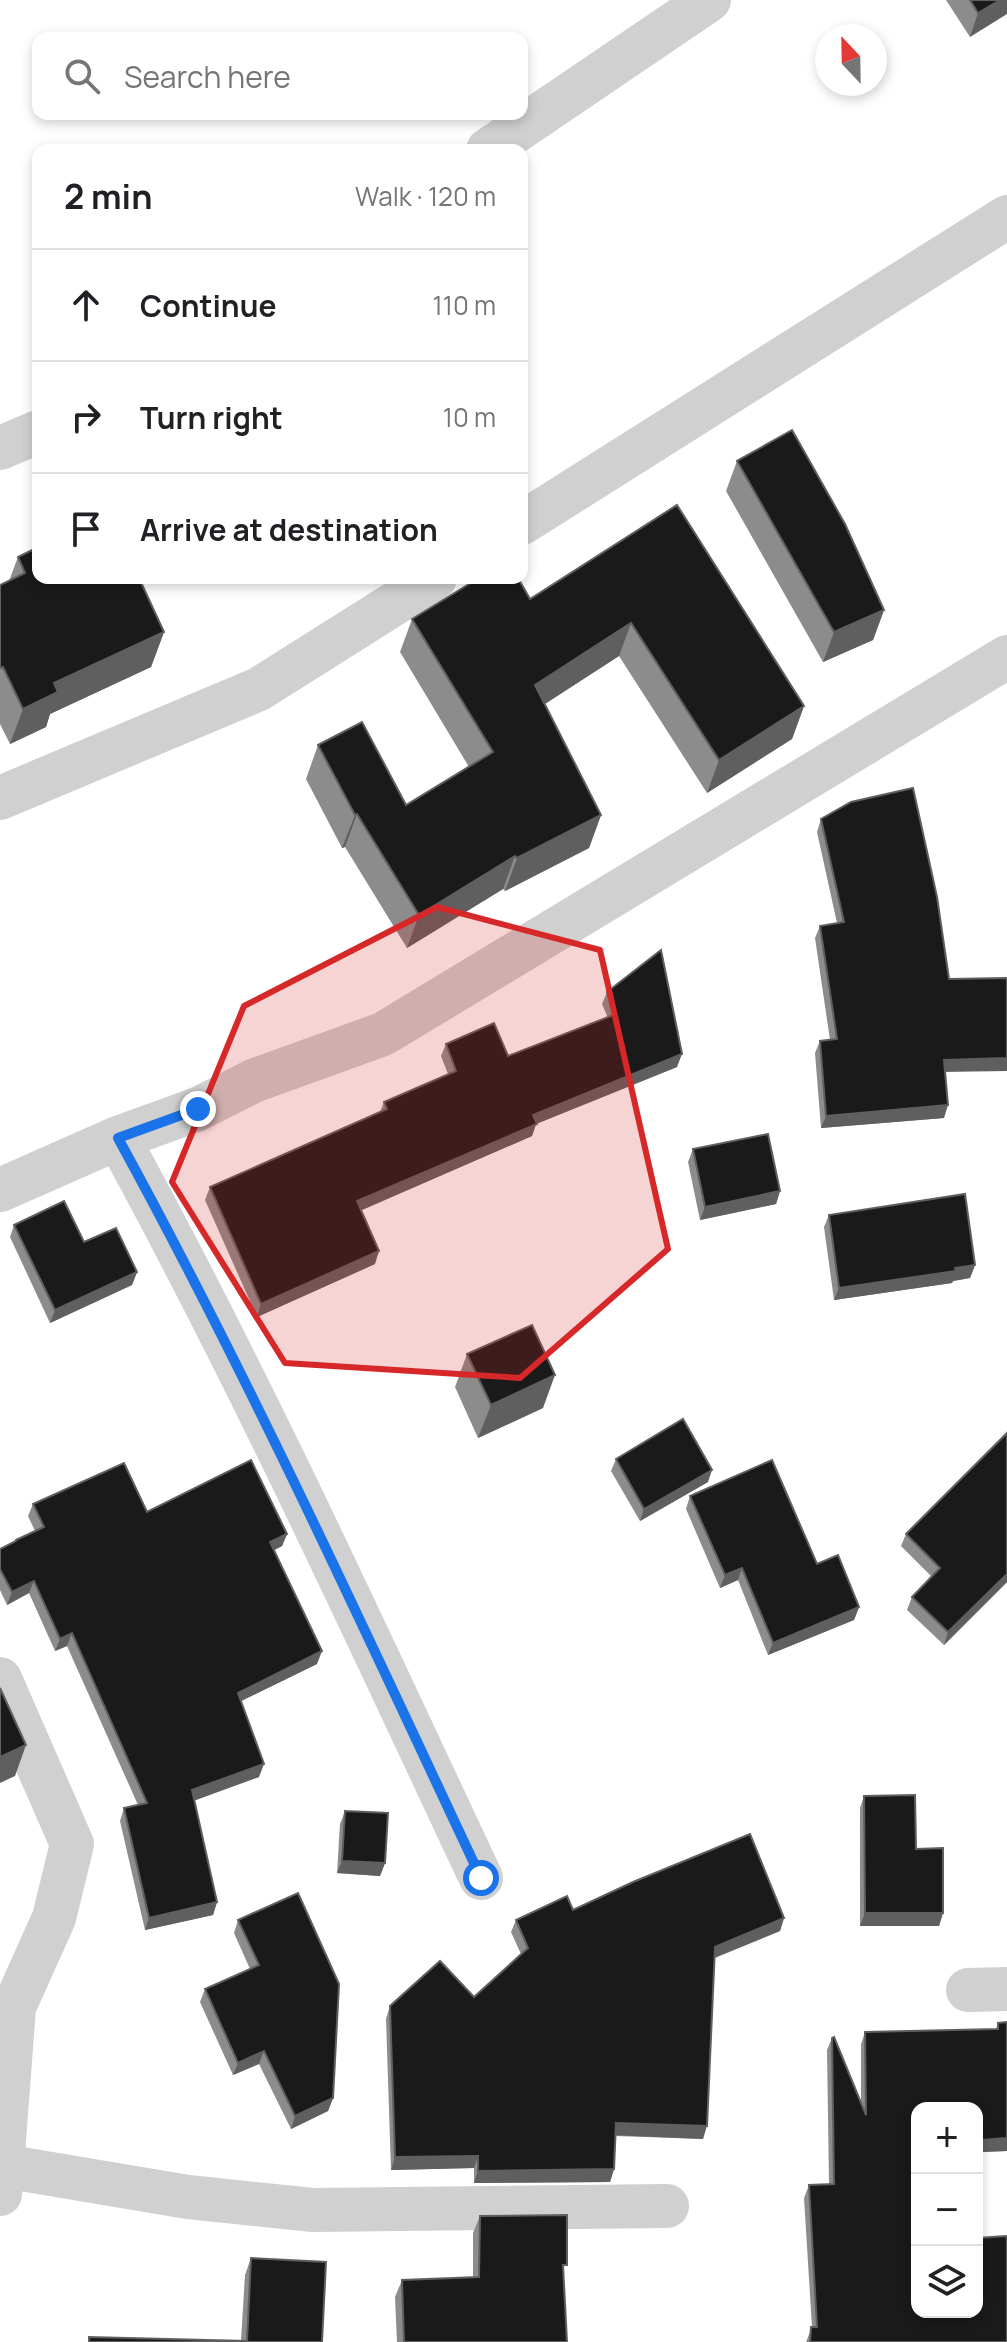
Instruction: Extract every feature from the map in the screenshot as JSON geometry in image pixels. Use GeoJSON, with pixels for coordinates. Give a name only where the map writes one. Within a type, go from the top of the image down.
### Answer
{"type":"FeatureCollection","features":[{"type":"Feature","properties":{"kind":"street"},"geometry":{"type":"LineString","coordinates":[[497,144],[709,0]]}},
{"type":"Feature","properties":{"kind":"street"},"geometry":{"type":"LineString","coordinates":[[528,519],[1007,217]]}},
{"type":"Feature","properties":{"kind":"street"},"geometry":{"type":"LineString","coordinates":[[0,448],[32,435]]}},
{"type":"Feature","properties":{"kind":"street"},"geometry":{"type":"LineString","coordinates":[[0,798],[259,689],[425,584]]}},
{"type":"Feature","properties":{"kind":"street"},"geometry":{"type":"LineString","coordinates":[[0,1190],[118,1138],[198,1109],[253,1081],[383,1034],[1007,657]]}},
{"type":"Feature","properties":{"kind":"street"},"geometry":{"type":"LineString","coordinates":[[118,1138],[224,1341],[342,1582],[481,1878]]}},
{"type":"Feature","properties":{"kind":"street"},"geometry":{"type":"LineString","coordinates":[[0,1679],[72,1844],[54,1918],[14,2007],[2,2180],[313,2210],[667,2206]]}},
{"type":"Feature","properties":{"kind":"highlighted area"},"geometry":{"type":"Polygon","coordinates":[[[437,907],[600,950],[668,1249],[520,1378],[285,1363],[172,1182],[244,1006],[437,907]]]}},
{"type":"Feature","properties":{"kind":"building"},"geometry":{"type":"Polygon","coordinates":[[[970,0],[1000,0],[978,13],[970,0]]]}},
{"type":"Feature","properties":{"kind":"building"},"geometry":{"type":"Polygon","coordinates":[[[792,430],[845,524],[884,610],[834,632],[737,461],[792,430]]]}},
{"type":"Feature","properties":{"kind":"building"},"geometry":{"type":"Polygon","coordinates":[[[677,505],[804,706],[719,760],[631,623],[535,685],[601,815],[517,858],[515,856],[419,915],[355,815],[318,745],[362,722],[406,805],[493,752],[412,619],[469,584],[521,584],[530,599],[677,505]]]}},
{"type":"Feature","properties":{"kind":"building"},"geometry":{"type":"Polygon","coordinates":[[[32,550],[32,584],[142,584],[164,632],[54,683],[58,692],[23,709],[3,667],[0,668],[0,585],[25,573],[18,557],[32,550]]]}},
{"type":"Feature","properties":{"kind":"building"},"geometry":{"type":"Polygon","coordinates":[[[913,788],[937,897],[949,979],[1007,978],[1007,1058],[944,1060],[948,1105],[826,1116],[820,1041],[837,1039],[820,926],[844,922],[821,819],[851,802],[913,788]]]}},
{"type":"Feature","properties":{"kind":"building"},"geometry":{"type":"Polygon","coordinates":[[[661,950],[682,1054],[533,1115],[537,1124],[357,1201],[379,1251],[261,1304],[210,1187],[387,1109],[384,1102],[456,1071],[446,1044],[494,1023],[508,1056],[616,1014],[607,992],[661,950]]]}},
{"type":"Feature","properties":{"kind":"building"},"geometry":{"type":"Polygon","coordinates":[[[768,1134],[780,1191],[705,1207],[693,1149],[768,1134]]]}},
{"type":"Feature","properties":{"kind":"building"},"geometry":{"type":"Polygon","coordinates":[[[965,1194],[975,1265],[955,1268],[956,1271],[839,1288],[829,1215],[965,1194]]]}},
{"type":"Feature","properties":{"kind":"building"},"geometry":{"type":"Polygon","coordinates":[[[64,1201],[84,1242],[116,1228],[137,1272],[55,1310],[14,1225],[64,1201]]]}},
{"type":"Feature","properties":{"kind":"building"},"geometry":{"type":"Polygon","coordinates":[[[532,1325],[555,1375],[491,1405],[467,1354],[532,1325]]]}},
{"type":"Feature","properties":{"kind":"building"},"geometry":{"type":"Polygon","coordinates":[[[683,1419],[712,1470],[644,1509],[616,1459],[683,1419]]]}},
{"type":"Feature","properties":{"kind":"building"},"geometry":{"type":"Polygon","coordinates":[[[1007,1433],[1007,1574],[948,1632],[912,1597],[940,1568],[906,1534],[1007,1433]]]}},
{"type":"Feature","properties":{"kind":"building"},"geometry":{"type":"Polygon","coordinates":[[[251,1460],[287,1534],[270,1542],[322,1651],[238,1693],[264,1764],[192,1790],[217,1902],[149,1918],[124,1808],[147,1803],[72,1633],[60,1639],[34,1581],[12,1592],[0,1569],[0,1549],[44,1527],[33,1504],[124,1463],[147,1512],[251,1460]]]}},
{"type":"Feature","properties":{"kind":"building"},"geometry":{"type":"Polygon","coordinates":[[[772,1460],[817,1564],[838,1555],[859,1607],[773,1643],[742,1568],[725,1575],[690,1496],[772,1460]]]}},
{"type":"Feature","properties":{"kind":"building"},"geometry":{"type":"Polygon","coordinates":[[[0,1688],[26,1745],[0,1757],[0,1688]]]}},
{"type":"Feature","properties":{"kind":"building"},"geometry":{"type":"Polygon","coordinates":[[[915,1795],[916,1849],[943,1848],[943,1913],[865,1913],[864,1796],[915,1795]]]}},
{"type":"Feature","properties":{"kind":"building"},"geometry":{"type":"Polygon","coordinates":[[[345,1811],[388,1813],[385,1863],[342,1861],[345,1811]]]}},
{"type":"Feature","properties":{"kind":"building"},"geometry":{"type":"Polygon","coordinates":[[[750,1834],[784,1918],[715,1947],[707,2126],[616,2123],[614,2169],[478,2171],[478,2156],[395,2157],[390,2006],[440,1961],[474,1997],[528,1948],[516,1920],[567,1896],[573,1910],[750,1834]]]}},
{"type":"Feature","properties":{"kind":"building"},"geometry":{"type":"Polygon","coordinates":[[[298,1893],[339,1984],[333,2098],[295,2116],[264,2051],[238,2063],[205,1989],[259,1965],[238,1920],[298,1893]]]}},
{"type":"Feature","properties":{"kind":"building"},"geometry":{"type":"Polygon","coordinates":[[[1007,2022],[1007,2138],[983,2140],[983,2102],[911,2102],[911,2318],[983,2318],[983,2238],[1007,2236],[1007,2342],[810,2342],[811,2327],[817,2327],[809,2185],[834,2184],[832,2038],[866,2115],[865,2032],[998,2029],[998,2023],[1007,2022]]]}},
{"type":"Feature","properties":{"kind":"building"},"geometry":{"type":"Polygon","coordinates":[[[567,2215],[567,2265],[563,2265],[567,2342],[404,2342],[402,2280],[479,2277],[480,2216],[567,2215]]]}},
{"type":"Feature","properties":{"kind":"building"},"geometry":{"type":"Polygon","coordinates":[[[251,2258],[326,2262],[322,2342],[89,2342],[89,2337],[247,2341],[251,2258]]]}},
{"type":"Feature","properties":{"kind":"route"},"geometry":{"type":"LineString","coordinates":[[198,1109],[118,1138],[182,1256],[342,1582],[481,1878]]}}]}
